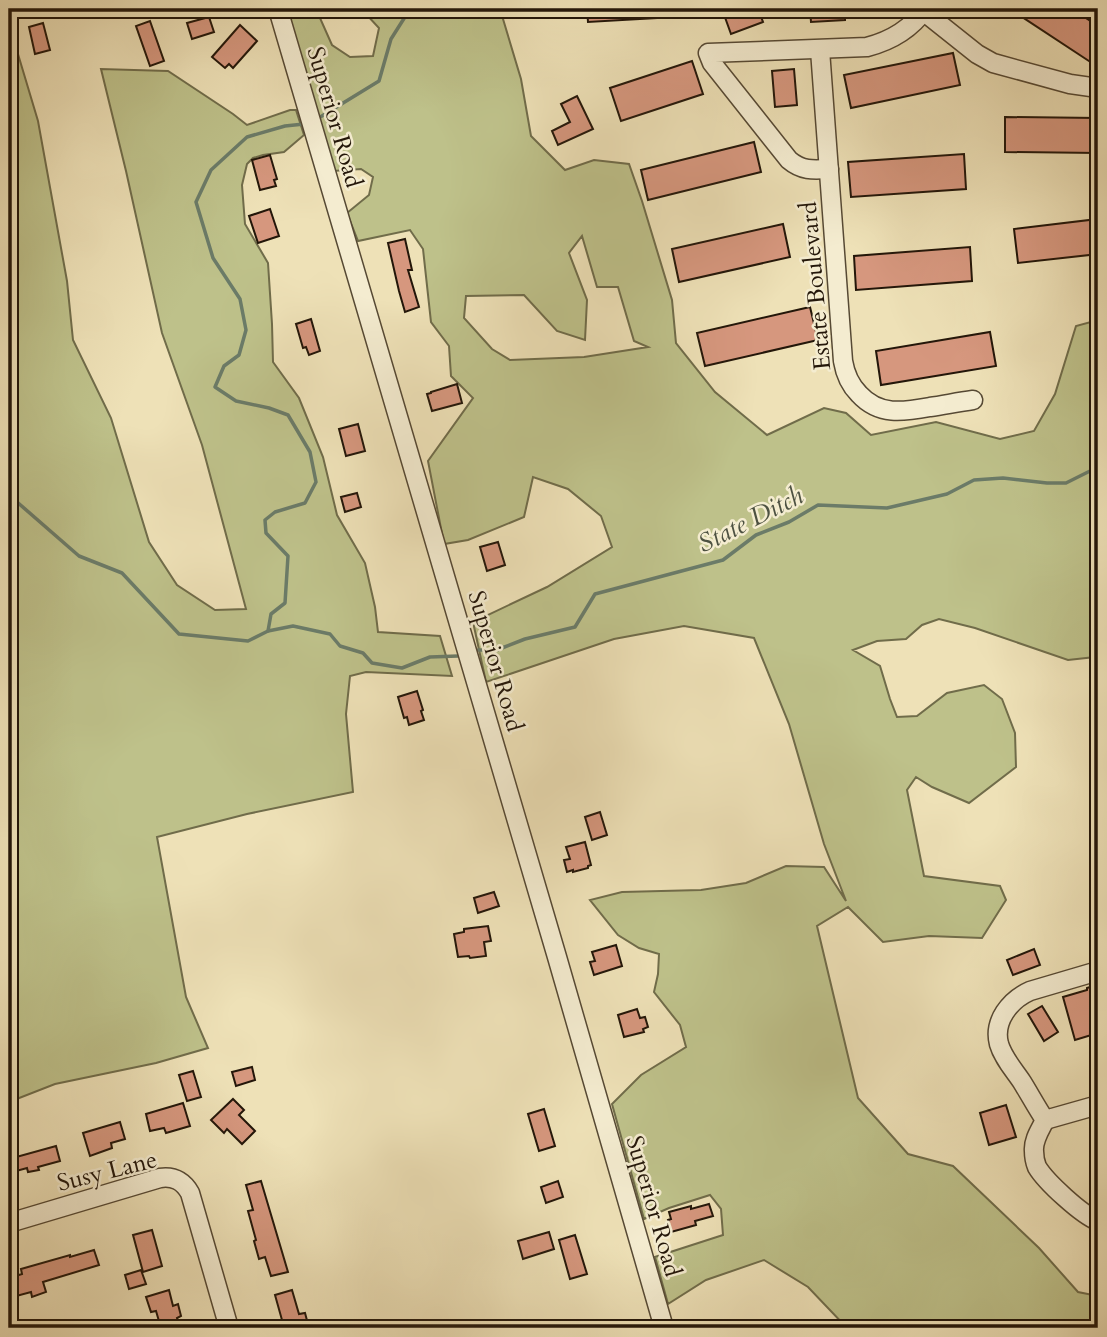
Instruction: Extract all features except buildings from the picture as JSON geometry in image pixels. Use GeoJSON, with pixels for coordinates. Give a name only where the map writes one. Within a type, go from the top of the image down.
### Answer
{"type":"FeatureCollection","features":[{"type":"Feature","properties":{"kind":"street","name":"Superior Road"},"geometry":{"type":"LineString","coordinates":[[278,9],[664,1328]]}},
{"type":"Feature","properties":{"kind":"street"},"geometry":{"type":"LineString","coordinates":[[829,169],[807,170],[791,162],[712,64],[708,53],[861,48],[883,42],[908,27],[924,10],[993,63],[1070,84],[1098,88]]}},
{"type":"Feature","properties":{"kind":"street","name":"Estate Boulevard"},"geometry":{"type":"LineString","coordinates":[[820,50],[846,373],[851,384],[867,402],[889,411],[907,411],[973,400]]}},
{"type":"Feature","properties":{"kind":"street"},"geometry":{"type":"LineString","coordinates":[[1045,1120],[1000,1046],[1000,1022],[1012,1002],[1030,991],[1098,971]]}},
{"type":"Feature","properties":{"kind":"street"},"geometry":{"type":"LineString","coordinates":[[1098,1105],[1045,1120],[1034,1142],[1036,1165],[1050,1182],[1098,1222]]}},
{"type":"Feature","properties":{"kind":"street","name":"Susy Lane"},"geometry":{"type":"LineString","coordinates":[[9,1223],[160,1178],[178,1180],[190,1193],[229,1328]]}},
{"type":"Feature","properties":{"kind":"green space"},"geometry":{"type":"Polygon","coordinates":[[[284,9],[316,9],[332,45],[350,57],[373,56],[379,28],[366,14],[366,9],[500,9],[521,79],[531,136],[565,170],[594,160],[629,164],[672,300],[676,343],[715,392],[767,435],[824,408],[846,413],[871,435],[936,422],[1000,439],[1034,431],[1055,394],[1076,326],[1098,320],[1098,651],[1095,657],[1068,660],[975,628],[939,619],[922,625],[906,639],[877,641],[853,650],[880,666],[897,717],[917,716],[947,693],[984,685],[1002,699],[1015,733],[1016,767],[969,803],[916,777],[907,790],[924,876],[1000,886],[1006,900],[982,938],[929,936],[883,942],[848,907],[817,926],[858,1098],[908,1154],[953,1166],[1039,1248],[1078,1292],[1098,1296],[1098,1328],[847,1328],[808,1287],[764,1260],[706,1280],[668,1304],[655,1257],[723,1235],[721,1209],[710,1195],[644,1219],[612,1104],[641,1075],[686,1047],[680,1025],[654,992],[659,954],[639,948],[618,935],[590,900],[622,892],[701,890],[746,883],[786,866],[824,867],[846,901],[824,844],[789,724],[754,638],[684,626],[614,639],[486,682],[473,622],[547,587],[612,547],[601,516],[568,489],[533,477],[524,517],[468,540],[444,544],[428,461],[473,398],[451,376],[449,346],[431,322],[423,249],[410,230],[358,241],[347,213],[369,195],[373,177],[361,169],[333,171],[284,9]],[[582,236],[569,253],[587,300],[585,340],[557,331],[524,295],[466,296],[464,318],[492,349],[510,360],[584,357],[648,347],[634,341],[618,287],[597,287],[582,236]]]}},
{"type":"Feature","properties":{"kind":"green space"},"geometry":{"type":"Polygon","coordinates":[[[9,24],[38,121],[67,281],[73,340],[111,418],[149,542],[177,585],[215,610],[246,609],[202,445],[162,333],[101,69],[168,71],[247,125],[296,110],[304,135],[284,152],[253,158],[247,164],[242,185],[245,224],[268,263],[273,362],[299,398],[323,457],[337,515],[365,563],[378,632],[440,636],[452,676],[366,672],[350,676],[346,714],[353,792],[247,814],[157,837],[186,997],[208,1048],[156,1063],[55,1084],[9,1102],[9,24]]]}},
{"type":"Feature","properties":{"kind":"waterway"},"geometry":{"type":"LineString","coordinates":[[317,119],[379,81],[391,39],[410,9]]}},
{"type":"Feature","properties":{"kind":"waterway"},"geometry":{"type":"LineString","coordinates":[[268,631],[271,614],[285,603],[288,556],[266,533],[265,520],[275,512],[305,503],[316,482],[310,452],[288,415],[236,401],[215,387],[224,366],[239,355],[246,330],[240,299],[213,258],[196,202],[211,170],[247,137],[285,126],[304,124]]}},
{"type":"Feature","properties":{"kind":"waterway","name":"State Ditch"},"geometry":{"type":"LineString","coordinates":[[478,650],[497,650],[525,639],[575,627],[595,594],[723,560],[756,535],[789,522],[818,505],[887,508],[947,494],[974,480],[1003,478],[1066,483],[1098,467]]}},
{"type":"Feature","properties":{"kind":"waterway","name":"State Ditch"},"geometry":{"type":"LineString","coordinates":[[9,495],[79,556],[122,573],[179,634],[248,641],[268,631],[293,626],[330,634],[340,646],[363,653],[372,663],[402,668],[430,657],[458,656]]}}]}
